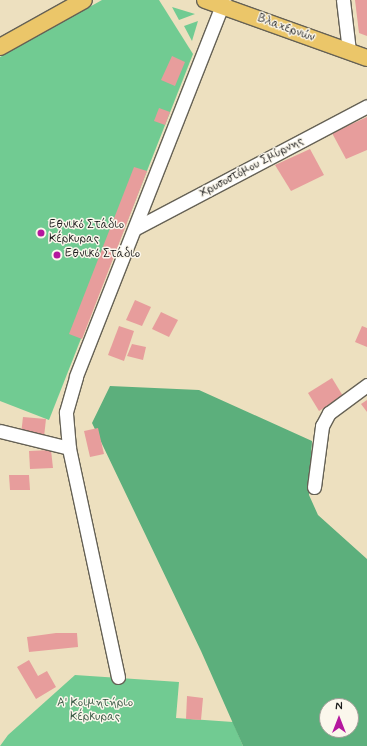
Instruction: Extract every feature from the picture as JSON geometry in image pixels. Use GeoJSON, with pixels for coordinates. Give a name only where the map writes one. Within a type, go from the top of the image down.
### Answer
{"type":"FeatureCollection","features":[{"type":"Feature","properties":{"kind":"main road"},"geometry":{"type":"LineString","coordinates":[[0,47],[84,0]]}},
{"type":"Feature","properties":{"kind":"main road","name":"Βλαχερνών"},"geometry":{"type":"LineString","coordinates":[[205,0],[223,3],[367,58]]}},
{"type":"Feature","properties":{"kind":"street"},"geometry":{"type":"LineString","coordinates":[[342,0],[349,51]]}},
{"type":"Feature","properties":{"kind":"street"},"geometry":{"type":"LineString","coordinates":[[118,677],[69,448],[66,412],[72,389],[223,3]]}},
{"type":"Feature","properties":{"kind":"street","name":"Χρυσοστόμου Σμύρνης"},"geometry":{"type":"LineString","coordinates":[[136,228],[367,106]]}},
{"type":"Feature","properties":{"kind":"street"},"geometry":{"type":"LineString","coordinates":[[314,487],[322,426],[329,413],[367,385]]}},
{"type":"Feature","properties":{"kind":"street"},"geometry":{"type":"LineString","coordinates":[[0,431],[69,448]]}},
{"type":"Feature","properties":{"kind":"green space","name":"Εθνικό Στάδιο"},"geometry":{"type":"Polygon","coordinates":[[[102,0],[159,0],[193,54],[49,420],[0,401],[0,57],[102,0]]]}},
{"type":"Feature","properties":{"kind":"green space"},"geometry":{"type":"Polygon","coordinates":[[[172,7],[195,14],[179,20],[172,7]]]}},
{"type":"Feature","properties":{"kind":"green space"},"geometry":{"type":"Polygon","coordinates":[[[198,21],[192,41],[184,26],[198,21]]]}},
{"type":"Feature","properties":{"kind":"green space"},"geometry":{"type":"Polygon","coordinates":[[[110,386],[199,390],[312,441],[309,495],[318,515],[367,559],[367,746],[243,746],[201,651],[92,423],[110,386]]]}},
{"type":"Feature","properties":{"kind":"green space","name":"Α' Κοιμητήριο Κέρκυρας"},"geometry":{"type":"Polygon","coordinates":[[[75,675],[179,682],[176,718],[233,722],[243,746],[0,746],[8,735],[75,675]]]}},
{"type":"Feature","properties":{"kind":"building"},"geometry":{"type":"Polygon","coordinates":[[[355,0],[367,0],[367,36],[359,33],[355,0]]]}},
{"type":"Feature","properties":{"kind":"building"},"geometry":{"type":"Polygon","coordinates":[[[172,56],[185,62],[175,86],[161,80],[172,56]]]}},
{"type":"Feature","properties":{"kind":"building"},"geometry":{"type":"Polygon","coordinates":[[[159,108],[170,112],[165,125],[154,121],[159,108]]]}},
{"type":"Feature","properties":{"kind":"building"},"geometry":{"type":"Polygon","coordinates":[[[367,117],[367,150],[346,159],[332,133],[367,117]]]}},
{"type":"Feature","properties":{"kind":"building"},"geometry":{"type":"Polygon","coordinates":[[[310,149],[324,175],[291,191],[275,165],[310,149]]]}},
{"type":"Feature","properties":{"kind":"building"},"geometry":{"type":"Polygon","coordinates":[[[134,167],[147,171],[82,339],[69,334],[134,167]]]}},
{"type":"Feature","properties":{"kind":"building"},"geometry":{"type":"Polygon","coordinates":[[[135,300],[151,307],[142,326],[126,320],[135,300]]]}},
{"type":"Feature","properties":{"kind":"building"},"geometry":{"type":"Polygon","coordinates":[[[161,312],[178,320],[169,337],[152,329],[161,312]]]}},
{"type":"Feature","properties":{"kind":"building"},"geometry":{"type":"Polygon","coordinates":[[[119,326],[134,331],[124,361],[108,355],[119,326]]]}},
{"type":"Feature","properties":{"kind":"building"},"geometry":{"type":"Polygon","coordinates":[[[362,326],[367,328],[367,347],[355,342],[362,326]]]}},
{"type":"Feature","properties":{"kind":"building"},"geometry":{"type":"Polygon","coordinates":[[[132,344],[146,347],[143,360],[127,356],[132,344]]]}},
{"type":"Feature","properties":{"kind":"building"},"geometry":{"type":"Polygon","coordinates":[[[332,378],[343,396],[319,411],[308,393],[332,378]]]}},
{"type":"Feature","properties":{"kind":"building"},"geometry":{"type":"Polygon","coordinates":[[[367,400],[367,412],[361,404],[367,400]]]}},
{"type":"Feature","properties":{"kind":"building"},"geometry":{"type":"Polygon","coordinates":[[[23,417],[46,419],[44,437],[21,434],[23,417]]]}},
{"type":"Feature","properties":{"kind":"building"},"geometry":{"type":"Polygon","coordinates":[[[98,428],[104,454],[90,457],[84,431],[98,428]]]}},
{"type":"Feature","properties":{"kind":"building"},"geometry":{"type":"Polygon","coordinates":[[[51,450],[53,468],[30,469],[29,451],[51,450]]]}},
{"type":"Feature","properties":{"kind":"building"},"geometry":{"type":"Polygon","coordinates":[[[9,475],[29,475],[30,490],[10,490],[9,475]]]}},
{"type":"Feature","properties":{"kind":"building"},"geometry":{"type":"Polygon","coordinates":[[[56,633],[77,633],[78,647],[29,652],[27,637],[56,633]]]}},
{"type":"Feature","properties":{"kind":"building"},"geometry":{"type":"Polygon","coordinates":[[[29,660],[38,676],[47,671],[56,687],[36,699],[17,667],[29,660]]]}},
{"type":"Feature","properties":{"kind":"building"},"geometry":{"type":"Polygon","coordinates":[[[187,696],[203,698],[201,720],[186,719],[187,696]]]}},
{"type":"Feature","properties":{"kind":"place","name":"Εθνικό Στάδιο Κέρκυρας"},"geometry":{"type":"Point","coordinates":[41,233]}},
{"type":"Feature","properties":{"kind":"place","name":"Εθνικό Στάδιο"},"geometry":{"type":"Point","coordinates":[57,255]}}]}
